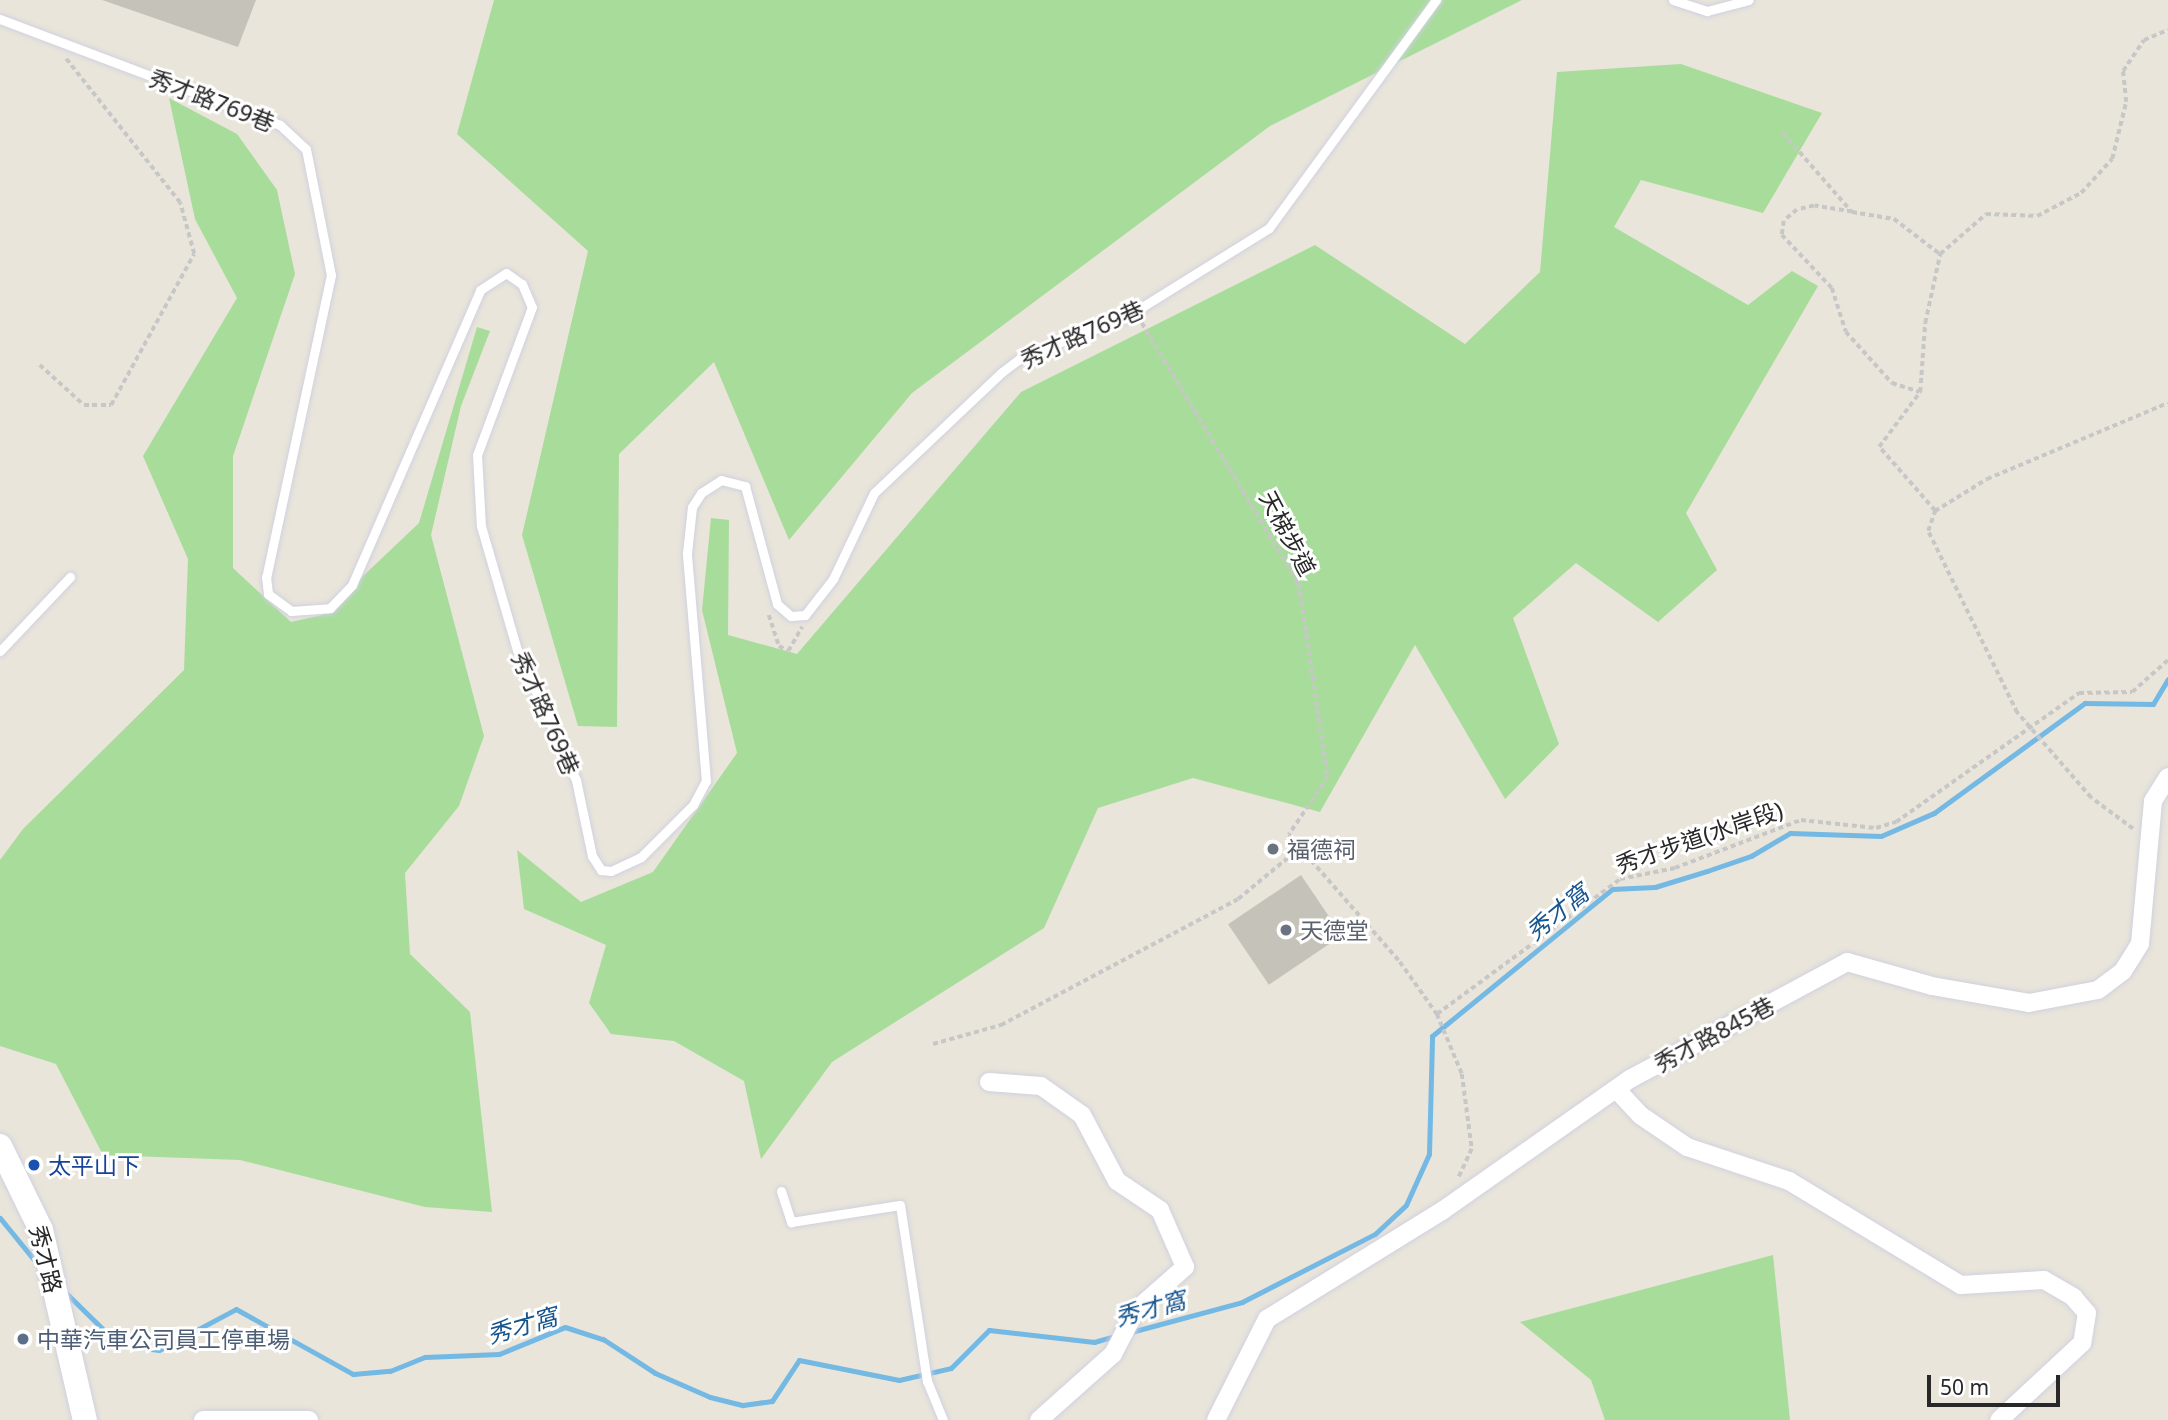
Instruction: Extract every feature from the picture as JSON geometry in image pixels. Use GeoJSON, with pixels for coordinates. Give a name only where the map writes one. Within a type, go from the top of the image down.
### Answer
{"type":"FeatureCollection","features":[{"type":"Feature","properties":{"kind":"main road","name":"秀才路"},"geometry":{"type":"LineString","coordinates":[[0,1146],[41,1230],[85,1420]]}},
{"type":"Feature","properties":{"kind":"street","name":"秀才路845巷"},"geometry":{"type":"LineString","coordinates":[[1216,1420],[1267,1318],[1442,1211],[1616,1088],[1847,962],[1932,986],[2029,1003],[2098,990],[2123,971],[2140,944],[2153,801],[2168,777]]}},
{"type":"Feature","properties":{"kind":"street"},"geometry":{"type":"LineString","coordinates":[[989,1083],[1041,1086],[1082,1115],[1117,1181],[1160,1210],[1185,1267],[1136,1310],[1113,1354],[1039,1420]]}},
{"type":"Feature","properties":{"kind":"street"},"geometry":{"type":"LineString","coordinates":[[1616,1088],[1640,1115],[1687,1147],[1789,1181],[1961,1285],[2044,1280],[2073,1297],[2087,1313],[2082,1343],[1999,1420]]}},
{"type":"Feature","properties":{"kind":"street"},"geometry":{"type":"LineString","coordinates":[[203,1420],[309,1420]]}},
{"type":"Feature","properties":{"kind":"lane","name":"秀才路769巷"},"geometry":{"type":"LineString","coordinates":[[0,19],[281,125],[306,149],[331,275],[266,578],[268,594],[291,611],[330,608],[352,585],[480,290],[506,273],[522,284],[532,307],[477,455],[481,526],[517,650],[561,740],[592,856],[601,870],[623,868],[641,857],[693,805],[706,781],[687,553],[692,507],[701,493],[721,480],[745,486],[777,604],[791,616],[805,615],[833,579],[874,492],[899,465],[1022,357],[1126,317],[1269,228],[1436,0]]}},
{"type":"Feature","properties":{"kind":"lane"},"geometry":{"type":"LineString","coordinates":[[1673,0],[1707,11],[1749,0]]}},
{"type":"Feature","properties":{"kind":"lane"},"geometry":{"type":"LineString","coordinates":[[0,651],[70,577]]}},
{"type":"Feature","properties":{"kind":"lane"},"geometry":{"type":"LineString","coordinates":[[781,1191],[791,1222],[900,1205],[927,1381],[943,1420]]}},
{"type":"Feature","properties":{"kind":"path"},"geometry":{"type":"LineString","coordinates":[[1935,511],[1879,447],[1920,392],[1925,323],[1940,254],[1986,214],[2037,216],[2081,192],[2112,159],[2126,102],[2123,71],[2144,40],[2168,30]]}},
{"type":"Feature","properties":{"kind":"path"},"geometry":{"type":"LineString","coordinates":[[40,365],[84,405],[111,405],[194,254],[180,203],[48,37]]}},
{"type":"Feature","properties":{"kind":"path"},"geometry":{"type":"LineString","coordinates":[[1783,133],[1852,212]]}},
{"type":"Feature","properties":{"kind":"path"},"geometry":{"type":"LineString","coordinates":[[1920,392],[1892,383],[1846,332],[1832,288],[1782,235],[1784,221],[1797,210],[1814,206],[1894,219],[1940,254]]}},
{"type":"Feature","properties":{"kind":"path","name":"天梯步道"},"geometry":{"type":"LineString","coordinates":[[1126,317],[1147,324],[1299,584],[1328,777],[1289,835],[1297,851]]}},
{"type":"Feature","properties":{"kind":"path"},"geometry":{"type":"LineString","coordinates":[[2151,844],[2091,798],[2029,728],[1928,531],[1935,511],[1987,479],[2168,403]]}},
{"type":"Feature","properties":{"kind":"path","name":"秀才步道(水岸段)"},"geometry":{"type":"LineString","coordinates":[[1437,1014],[1620,878],[1675,868],[1801,820],[1876,828],[1896,822],[1968,765],[2012,745],[2029,728],[2079,693],[2142,687],[2168,660]]}},
{"type":"Feature","properties":{"kind":"path"},"geometry":{"type":"LineString","coordinates":[[933,1044],[1001,1025],[1214,912],[1297,851],[1401,962],[1437,1014],[1462,1074],[1472,1149],[1442,1211]]}},
{"type":"Feature","properties":{"kind":"green space"},"geometry":{"type":"Polygon","coordinates":[[[494,0],[1522,0],[1270,126],[912,393],[789,540],[714,362],[619,454],[617,727],[578,726],[522,535],[588,251],[457,134],[494,0]]]}},
{"type":"Feature","properties":{"kind":"green space"},"geometry":{"type":"Polygon","coordinates":[[[1681,64],[1822,113],[1763,213],[1641,180],[1614,227],[1748,305],[1792,271],[1818,286],[1686,513],[1717,570],[1658,622],[1576,563],[1513,618],[1559,744],[1505,799],[1415,645],[1320,812],[1193,778],[1098,808],[1044,928],[832,1062],[761,1159],[744,1081],[674,1041],[611,1034],[589,1003],[606,945],[524,909],[517,850],[581,902],[653,872],[737,753],[702,610],[711,518],[729,520],[728,635],[797,654],[1021,392],[1315,245],[1465,344],[1540,272],[1557,72],[1681,64]]]}},
{"type":"Feature","properties":{"kind":"green space"},"geometry":{"type":"Polygon","coordinates":[[[169,98],[237,134],[277,190],[295,274],[233,456],[233,568],[291,622],[322,615],[419,523],[477,327],[490,331],[461,406],[431,535],[484,736],[459,806],[405,873],[410,954],[470,1012],[492,1212],[425,1207],[240,1160],[103,1155],[56,1064],[0,1046],[0,860],[23,829],[184,670],[188,559],[143,456],[237,298],[195,219],[169,98]]]}},
{"type":"Feature","properties":{"kind":"green space"},"geometry":{"type":"Polygon","coordinates":[[[1773,1255],[1790,1420],[1605,1420],[1591,1380],[1520,1322],[1773,1255]]]}},
{"type":"Feature","properties":{"kind":"building"},"geometry":{"type":"Polygon","coordinates":[[[102,0],[256,0],[238,47],[102,0]]]}},
{"type":"Feature","properties":{"kind":"building","name":"天德堂"},"geometry":{"type":"Polygon","coordinates":[[[1301,875],[1342,936],[1269,985],[1228,924],[1301,875]]]}},
{"type":"Feature","properties":{"kind":"waterway","name":"秀才窩"},"geometry":{"type":"LineString","coordinates":[[1131,1332],[1242,1302],[1375,1234],[1406,1205],[1429,1154],[1432,1036],[1612,889],[1655,887],[1707,871],[1751,856],[1790,833],[1881,836],[1934,813],[2085,703],[2153,704],[2168,679]]}},
{"type":"Feature","properties":{"kind":"waterway","name":"秀才窩"},"geometry":{"type":"LineString","coordinates":[[0,1218],[40,1267]]}},
{"type":"Feature","properties":{"kind":"waterway","name":"秀才窩"},"geometry":{"type":"LineString","coordinates":[[64,1291],[118,1344],[159,1350],[236,1309],[353,1374],[390,1371],[425,1357],[499,1354],[565,1327],[603,1339],[655,1373],[710,1397],[743,1405],[772,1401],[799,1360],[899,1380],[951,1368],[989,1330],[1094,1342],[1118,1335]]}},
{"type":"Feature","properties":{"kind":"place","name":"福德祠"},"geometry":{"type":"Point","coordinates":[1273,849]}},
{"type":"Feature","properties":{"kind":"place","name":"天德堂"},"geometry":{"type":"Point","coordinates":[1286,930]}},
{"type":"Feature","properties":{"kind":"place","name":"太平山下"},"geometry":{"type":"Point","coordinates":[34,1165]}},
{"type":"Feature","properties":{"kind":"place","name":"中華汽車公司員工停車場"},"geometry":{"type":"Point","coordinates":[23,1339]}}]}
